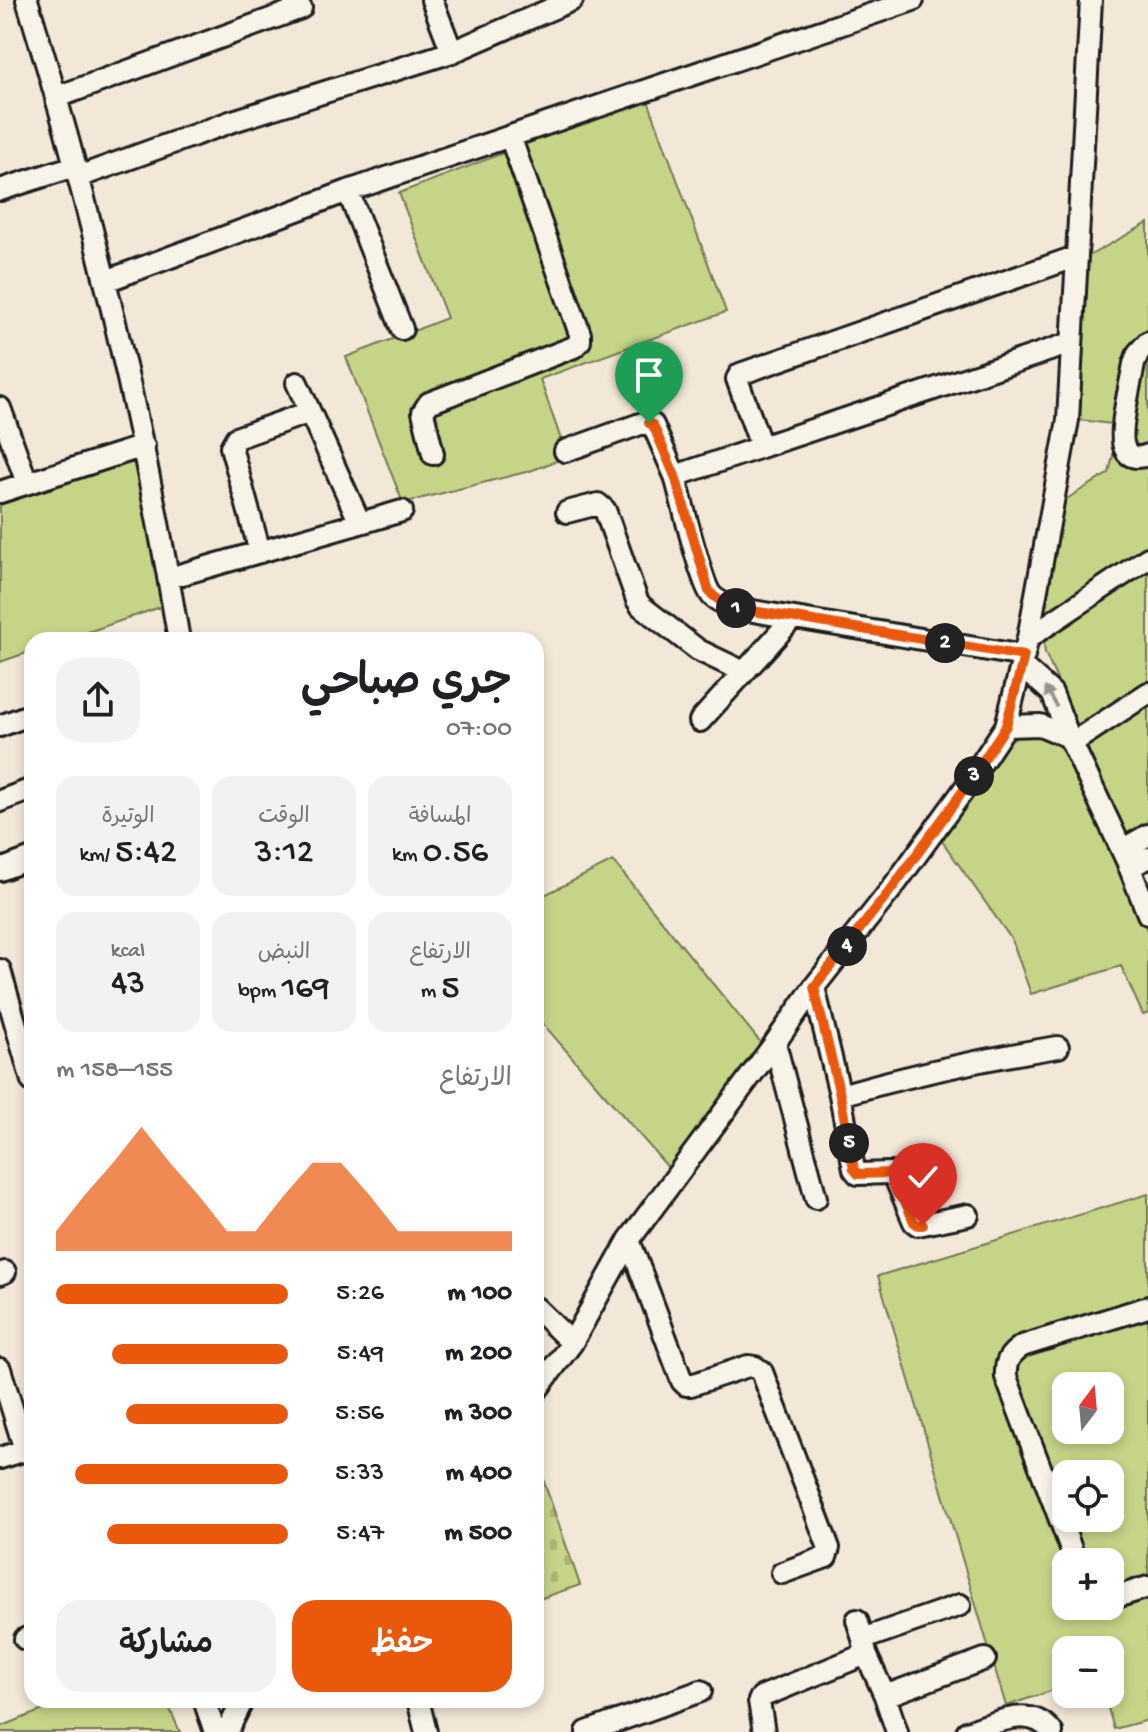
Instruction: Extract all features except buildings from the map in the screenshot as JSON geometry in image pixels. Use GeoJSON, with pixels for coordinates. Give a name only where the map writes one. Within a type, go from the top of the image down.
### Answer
{"type":"FeatureCollection","features":[{"type":"Feature","properties":{"kind":"street"},"geometry":{"type":"LineString","coordinates":[[27,0],[57,97],[106,281],[144,446],[178,632]]}},
{"type":"Feature","properties":{"kind":"street"},"geometry":{"type":"LineString","coordinates":[[432,0],[452,52]]}},
{"type":"Feature","properties":{"kind":"street"},"geometry":{"type":"LineString","coordinates":[[0,190],[77,172],[452,52],[572,0]]}},
{"type":"Feature","properties":{"kind":"street"},"geometry":{"type":"LineString","coordinates":[[106,281],[348,191],[871,7],[913,0]]}},
{"type":"Feature","properties":{"kind":"street"},"geometry":{"type":"LineString","coordinates":[[544,1380],[572,1343],[629,1240],[814,987],[902,875],[1006,726],[1025,653],[1068,420],[1091,0]]}},
{"type":"Feature","properties":{"kind":"street"},"geometry":{"type":"LineString","coordinates":[[57,97],[301,8]]}},
{"type":"Feature","properties":{"kind":"street"},"geometry":{"type":"LineString","coordinates":[[433,454],[423,412],[429,403],[574,347],[580,341],[510,136]]}},
{"type":"Feature","properties":{"kind":"street"},"geometry":{"type":"LineString","coordinates":[[348,191],[402,329]]}},
{"type":"Feature","properties":{"kind":"street"},"geometry":{"type":"LineString","coordinates":[[761,446],[737,379],[740,374],[1075,257]]}},
{"type":"Feature","properties":{"kind":"street"},"geometry":{"type":"LineString","coordinates":[[1148,342],[1138,353],[1134,364],[1122,433],[1123,448],[1128,454],[1137,458],[1148,455]]}},
{"type":"Feature","properties":{"kind":"street"},"geometry":{"type":"LineString","coordinates":[[675,476],[1071,343]]}},
{"type":"Feature","properties":{"kind":"street"},"geometry":{"type":"LineString","coordinates":[[297,383],[360,523]]}},
{"type":"Feature","properties":{"kind":"street"},"geometry":{"type":"LineString","coordinates":[[0,408],[27,483]]}},
{"type":"Feature","properties":{"kind":"street"},"geometry":{"type":"LineString","coordinates":[[260,552],[231,447],[236,438],[310,412]]}},
{"type":"Feature","properties":{"kind":"street"},"geometry":{"type":"LineString","coordinates":[[565,451],[643,423],[653,425],[675,476],[709,591],[719,600],[735,607],[793,618],[1025,653],[1148,558]]}},
{"type":"Feature","properties":{"kind":"street"},"geometry":{"type":"LineString","coordinates":[[0,492],[144,446]]}},
{"type":"Feature","properties":{"kind":"street"},"geometry":{"type":"LineString","coordinates":[[567,512],[598,504],[601,506],[641,606],[698,650],[744,672]]}},
{"type":"Feature","properties":{"kind":"street"},"geometry":{"type":"LineString","coordinates":[[169,578],[402,511]]}},
{"type":"Feature","properties":{"kind":"street"},"geometry":{"type":"LineString","coordinates":[[700,721],[793,618]]}},
{"type":"Feature","properties":{"kind":"street"},"geometry":{"type":"LineString","coordinates":[[1025,653],[1052,693],[1148,914]]}},
{"type":"Feature","properties":{"kind":"street"},"geometry":{"type":"LineString","coordinates":[[1070,740],[1148,693]]}},
{"type":"Feature","properties":{"kind":"street"},"geometry":{"type":"LineString","coordinates":[[0,726],[24,717]]}},
{"type":"Feature","properties":{"kind":"street"},"geometry":{"type":"LineString","coordinates":[[1006,726],[1040,725],[1070,740]]}},
{"type":"Feature","properties":{"kind":"street"},"geometry":{"type":"LineString","coordinates":[[0,801],[24,792]]}},
{"type":"Feature","properties":{"kind":"street"},"geometry":{"type":"LineString","coordinates":[[1126,859],[1148,835]]}},
{"type":"Feature","properties":{"kind":"street"},"geometry":{"type":"LineString","coordinates":[[1126,859],[1148,858]]}},
{"type":"Feature","properties":{"kind":"street"},"geometry":{"type":"LineString","coordinates":[[0,870],[24,861]]}},
{"type":"Feature","properties":{"kind":"street"},"geometry":{"type":"LineString","coordinates":[[0,970],[7,1025],[24,1063]]}},
{"type":"Feature","properties":{"kind":"street"},"geometry":{"type":"LineString","coordinates":[[814,987],[854,1169],[858,1174],[894,1175],[918,1225],[968,1215]]}},
{"type":"Feature","properties":{"kind":"street"},"geometry":{"type":"LineString","coordinates":[[775,1043],[816,1198]]}},
{"type":"Feature","properties":{"kind":"street"},"geometry":{"type":"LineString","coordinates":[[840,1095],[980,1060],[1058,1047]]}},
{"type":"Feature","properties":{"kind":"street"},"geometry":{"type":"LineString","coordinates":[[629,1240],[686,1385],[748,1366],[762,1372],[829,1548],[826,1557],[782,1573]]}},
{"type":"Feature","properties":{"kind":"street"},"geometry":{"type":"LineString","coordinates":[[1071,1548],[1006,1377],[1005,1365],[1010,1354],[1022,1346],[1148,1307]]}},
{"type":"Feature","properties":{"kind":"street"},"geometry":{"type":"LineString","coordinates":[[544,1316],[572,1343]]}},
{"type":"Feature","properties":{"kind":"street"},"geometry":{"type":"LineString","coordinates":[[0,1369],[24,1438]]}},
{"type":"Feature","properties":{"kind":"street"},"geometry":{"type":"LineString","coordinates":[[0,1458],[24,1450]]}},
{"type":"Feature","properties":{"kind":"street"},"geometry":{"type":"LineString","coordinates":[[1124,1595],[1148,1587]]}},
{"type":"Feature","properties":{"kind":"street"},"geometry":{"type":"LineString","coordinates":[[764,1732],[761,1697],[862,1638],[960,1605]]}},
{"type":"Feature","properties":{"kind":"street"},"geometry":{"type":"LineString","coordinates":[[862,1638],[897,1732]]}},
{"type":"Feature","properties":{"kind":"street"},"geometry":{"type":"LineString","coordinates":[[885,1696],[985,1659]]}},
{"type":"Feature","properties":{"kind":"street"},"geometry":{"type":"LineString","coordinates":[[587,1732],[701,1691]]}},
{"type":"Feature","properties":{"kind":"street"},"geometry":{"type":"LineString","coordinates":[[207,1708],[215,1732]]}},
{"type":"Feature","properties":{"kind":"street"},"geometry":{"type":"LineString","coordinates":[[227,1732],[239,1708]]}},
{"type":"Feature","properties":{"kind":"street"},"geometry":{"type":"LineString","coordinates":[[420,1708],[426,1732]]}},
{"type":"Feature","properties":{"kind":"street"},"geometry":{"type":"LineString","coordinates":[[967,1732],[1019,1716],[1034,1718],[1052,1732]]}},
{"type":"Feature","properties":{"kind":"green space"},"geometry":{"type":"Polygon","coordinates":[[[647,98],[726,312],[540,379],[567,457],[530,471],[403,503],[346,357],[447,318],[399,193],[647,98]]]}},
{"type":"Feature","properties":{"kind":"green space"},"geometry":{"type":"Polygon","coordinates":[[[1148,223],[1148,821],[1127,835],[1045,653],[1041,622],[1063,501],[1109,473],[1120,425],[1080,420],[1087,257],[1148,223]]]}},
{"type":"Feature","properties":{"kind":"green space"},"geometry":{"type":"Polygon","coordinates":[[[142,457],[169,604],[88,632],[24,632],[24,654],[0,662],[0,505],[142,457]]]}},
{"type":"Feature","properties":{"kind":"green space"},"geometry":{"type":"Polygon","coordinates":[[[1038,730],[1064,748],[1148,932],[1148,1013],[1143,1015],[1121,966],[1031,994],[1012,940],[942,841],[1006,739],[1038,730]]]}},
{"type":"Feature","properties":{"kind":"green space"},"geometry":{"type":"Polygon","coordinates":[[[613,861],[761,1043],[672,1172],[544,1025],[544,895],[613,861]]]}},
{"type":"Feature","properties":{"kind":"green space"},"geometry":{"type":"Polygon","coordinates":[[[1148,1194],[1148,1720],[1114,1729],[1108,1708],[1124,1708],[1124,1636],[1052,1636],[1052,1691],[1006,1706],[878,1276],[1148,1194]]]}},
{"type":"Feature","properties":{"kind":"green space"},"geometry":{"type":"Polygon","coordinates":[[[544,1482],[580,1585],[544,1597],[544,1482]]]}},
{"type":"Feature","properties":{"kind":"green space"},"geometry":{"type":"Polygon","coordinates":[[[48,1708],[170,1708],[180,1732],[0,1732],[0,1727],[48,1708]]]}},
{"type":"Feature","properties":{"kind":"route"},"geometry":{"type":"LineString","coordinates":[[649,423],[653,425],[672,468],[702,575],[713,597],[753,611],[1024,656],[1006,726],[893,887],[814,987],[854,1169],[858,1174],[894,1175],[914,1222],[923,1225]]}}]}
